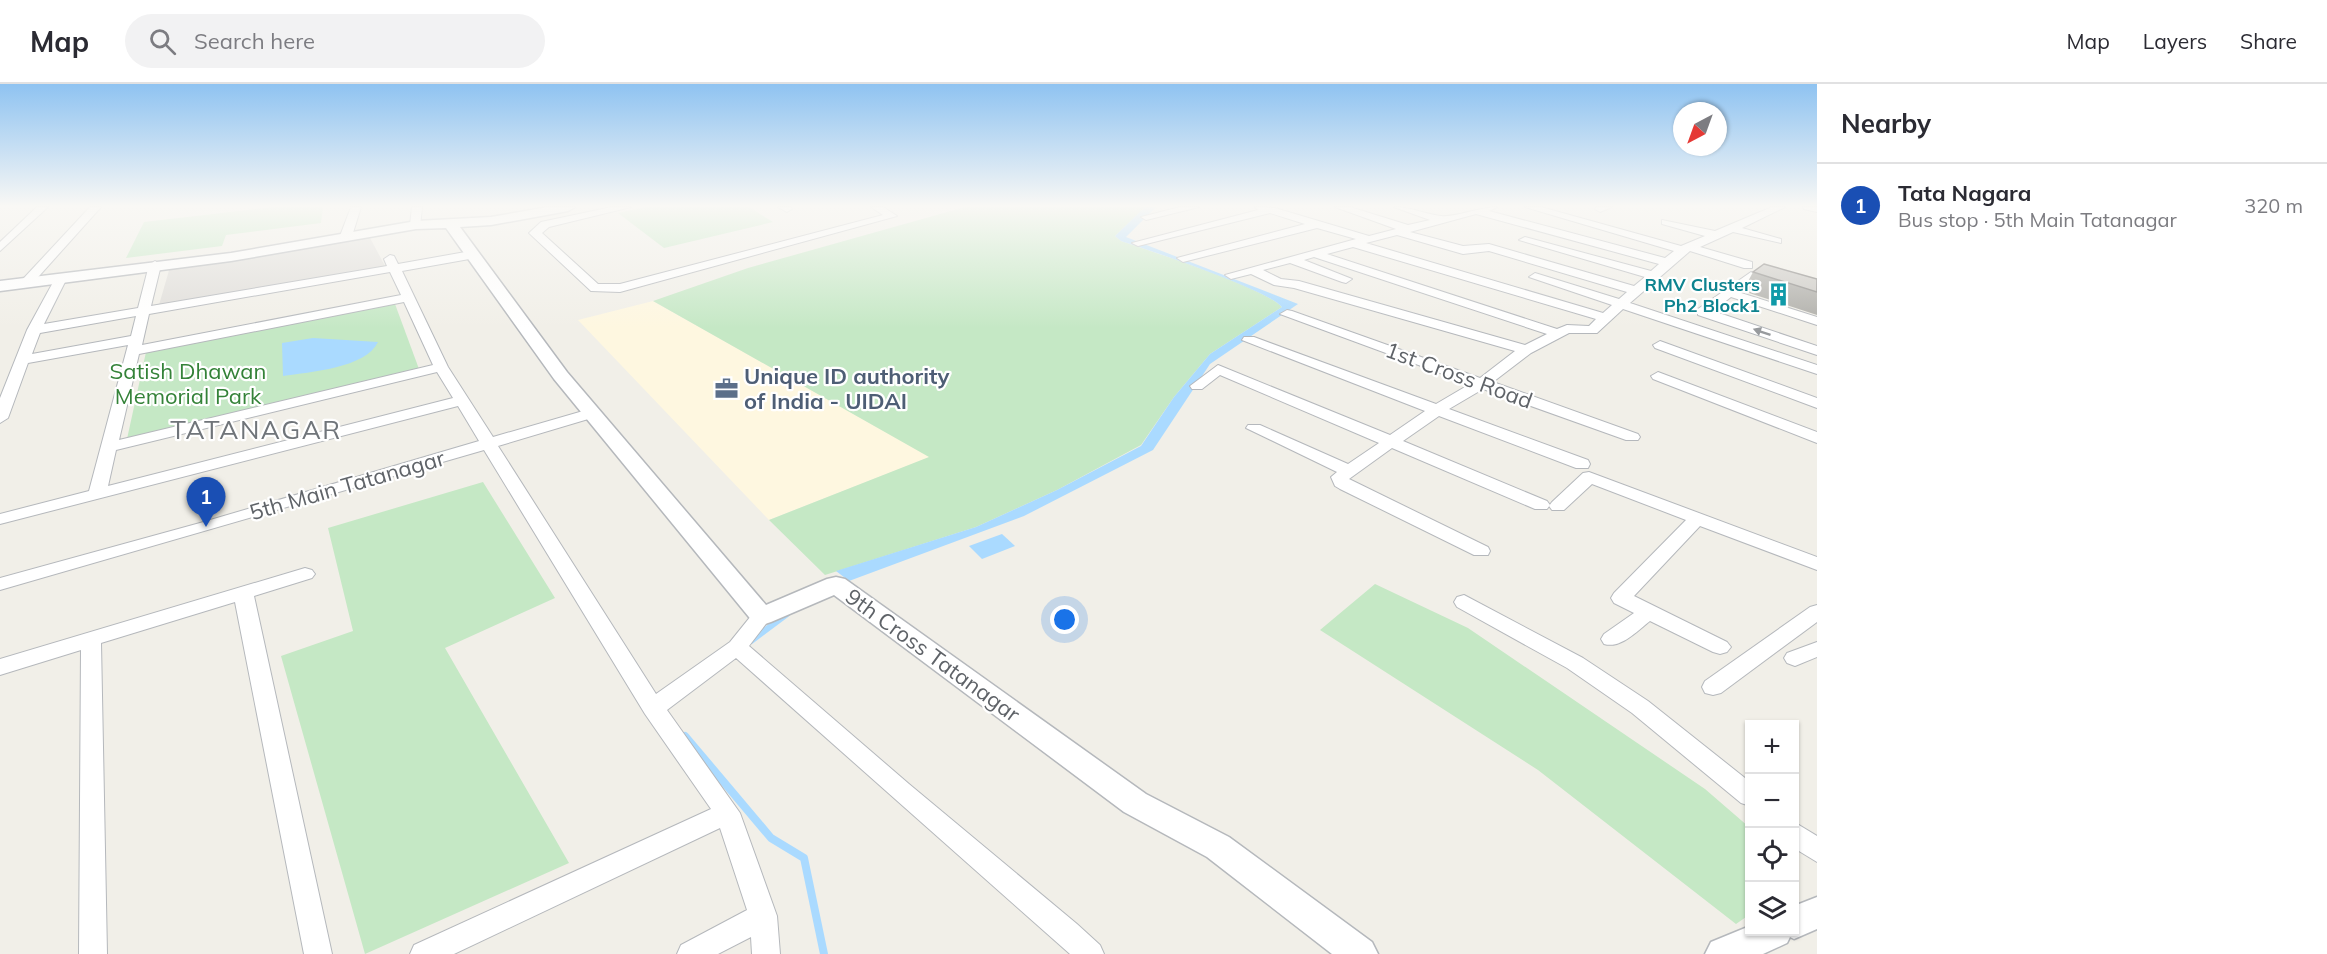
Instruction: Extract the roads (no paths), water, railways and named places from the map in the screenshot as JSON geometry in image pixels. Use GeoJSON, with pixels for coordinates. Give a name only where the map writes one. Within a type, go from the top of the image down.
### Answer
{"type":"FeatureCollection","features":[{"type":"Feature","properties":{"kind":"street"},"geometry":{"type":"LineString","coordinates":[[27,282],[59,248]]}},
{"type":"Feature","properties":{"kind":"street"},"geometry":{"type":"LineString","coordinates":[[0,286],[231,257],[282,248]]}},
{"type":"Feature","properties":{"kind":"street"},"geometry":{"type":"LineString","coordinates":[[466,248],[590,414],[762,616],[737,647],[653,708]]}},
{"type":"Feature","properties":{"kind":"street"},"geometry":{"type":"LineString","coordinates":[[551,248],[595,288],[620,288],[773,248]]}},
{"type":"Feature","properties":{"kind":"street"},"geometry":{"type":"LineString","coordinates":[[1183,258],[1224,248]]}},
{"type":"Feature","properties":{"kind":"street"},"geometry":{"type":"LineString","coordinates":[[1231,275],[1341,248]]}},
{"type":"Feature","properties":{"kind":"street"},"geometry":{"type":"LineString","coordinates":[[1380,248],[1605,318]]}},
{"type":"Feature","properties":{"kind":"street"},"geometry":{"type":"LineString","coordinates":[[1456,248],[1463,250],[1484,248]]}},
{"type":"Feature","properties":{"kind":"street"},"geometry":{"type":"LineString","coordinates":[[1491,248],[1638,291]]}},
{"type":"Feature","properties":{"kind":"street"},"geometry":{"type":"LineString","coordinates":[[1553,248],[1656,276]]}},
{"type":"Feature","properties":{"kind":"street"},"geometry":{"type":"LineString","coordinates":[[1612,248],[1669,263]]}},
{"type":"Feature","properties":{"kind":"street"},"geometry":{"type":"LineString","coordinates":[[1680,248],[1748,265]]}},
{"type":"Feature","properties":{"kind":"street"},"geometry":{"type":"LineString","coordinates":[[1480,550],[1346,485],[1340,479],[1437,410],[1481,384],[1526,350],[1567,329],[1592,330],[1688,248]]}},
{"type":"Feature","properties":{"kind":"street"},"geometry":{"type":"LineString","coordinates":[[1316,254],[1557,333]]}},
{"type":"Feature","properties":{"kind":"street"},"geometry":{"type":"LineString","coordinates":[[34,330],[393,263],[471,255]]}},
{"type":"Feature","properties":{"kind":"street"},"geometry":{"type":"LineString","coordinates":[[1293,260],[1346,279]]}},
{"type":"Feature","properties":{"kind":"street"},"geometry":{"type":"LineString","coordinates":[[393,263],[406,298],[461,401],[490,443],[653,708],[728,813],[763,916],[766,954]]}},
{"type":"Feature","properties":{"kind":"street"},"geometry":{"type":"LineString","coordinates":[[97,494],[155,265]]}},
{"type":"Feature","properties":{"kind":"street"},"geometry":{"type":"LineString","coordinates":[[1253,270],[1278,282],[1295,284],[1526,350]]}},
{"type":"Feature","properties":{"kind":"street"},"geometry":{"type":"LineString","coordinates":[[1817,296],[1751,276],[1703,312],[1817,351]]}},
{"type":"Feature","properties":{"kind":"street"},"geometry":{"type":"LineString","coordinates":[[1535,277],[1623,303],[1815,369]]}},
{"type":"Feature","properties":{"kind":"street"},"geometry":{"type":"LineString","coordinates":[[0,418],[34,330],[61,278]]}},
{"type":"Feature","properties":{"kind":"street"},"geometry":{"type":"LineString","coordinates":[[1730,293],[1817,321]]}},
{"type":"Feature","properties":{"kind":"street"},"geometry":{"type":"LineString","coordinates":[[22,360],[135,345],[406,298]]}},
{"type":"Feature","properties":{"kind":"street"},"geometry":{"type":"LineString","coordinates":[[1498,313],[1520,298]]}},
{"type":"Feature","properties":{"kind":"street","name":"1st Cross Road"},"geometry":{"type":"LineString","coordinates":[[1287,314],[1481,384],[1598,419],[1632,436]]}},
{"type":"Feature","properties":{"kind":"street"},"geometry":{"type":"LineString","coordinates":[[1249,340],[1582,464]]}},
{"type":"Feature","properties":{"kind":"street"},"geometry":{"type":"LineString","coordinates":[[1660,345],[1817,403]]}},
{"type":"Feature","properties":{"kind":"street"},"geometry":{"type":"LineString","coordinates":[[108,447],[441,367]]}},
{"type":"Feature","properties":{"kind":"street"},"geometry":{"type":"LineString","coordinates":[[1197,386],[1218,369],[1550,505],[1589,477],[1817,564]]}},
{"type":"Feature","properties":{"kind":"street"},"geometry":{"type":"LineString","coordinates":[[1785,391],[1815,369]]}},
{"type":"Feature","properties":{"kind":"street"},"geometry":{"type":"LineString","coordinates":[[1658,376],[1817,438]]}},
{"type":"Feature","properties":{"kind":"street"},"geometry":{"type":"LineString","coordinates":[[0,519],[461,401]]}},
{"type":"Feature","properties":{"kind":"street","name":"5th Main Tatanagar"},"geometry":{"type":"LineString","coordinates":[[0,584],[590,414]]}},
{"type":"Feature","properties":{"kind":"street"},"geometry":{"type":"LineString","coordinates":[[1254,428],[1349,471]]}},
{"type":"Feature","properties":{"kind":"street"},"geometry":{"type":"LineString","coordinates":[[1698,518],[1621,597],[1720,647]]}},
{"type":"Feature","properties":{"kind":"street"},"geometry":{"type":"LineString","coordinates":[[0,667],[305,574]]}},
{"type":"Feature","properties":{"kind":"street","name":"9th Cross Tatanagar"},"geometry":{"type":"LineString","coordinates":[[762,616],[836,585],[1135,803],[1218,847],[1360,954]]}},
{"type":"Feature","properties":{"kind":"street"},"geometry":{"type":"LineString","coordinates":[[243,592],[318,954]]}},
{"type":"Feature","properties":{"kind":"street"},"geometry":{"type":"LineString","coordinates":[[1464,602],[1575,663],[1640,707],[1745,793]]}},
{"type":"Feature","properties":{"kind":"street"},"geometry":{"type":"LineString","coordinates":[[1611,639],[1649,612]]}},
{"type":"Feature","properties":{"kind":"street"},"geometry":{"type":"LineString","coordinates":[[1713,687],[1817,612]]}},
{"type":"Feature","properties":{"kind":"street"},"geometry":{"type":"LineString","coordinates":[[91,639],[93,954]]}},
{"type":"Feature","properties":{"kind":"street"},"geometry":{"type":"LineString","coordinates":[[737,647],[818,715],[901,792],[1038,906],[1090,954]]}},
{"type":"Feature","properties":{"kind":"street"},"geometry":{"type":"LineString","coordinates":[[1795,658],[1817,649]]}},
{"type":"Feature","properties":{"kind":"street"},"geometry":{"type":"LineString","coordinates":[[424,954],[728,813]]}},
{"type":"Feature","properties":{"kind":"street"},"geometry":{"type":"LineString","coordinates":[[1799,836],[1817,851]]}},
{"type":"Feature","properties":{"kind":"street"},"geometry":{"type":"LineString","coordinates":[[1799,921],[1817,913]]}},
{"type":"Feature","properties":{"kind":"street"},"geometry":{"type":"LineString","coordinates":[[692,954],[763,916]]}},
{"type":"Feature","properties":{"kind":"street"},"geometry":{"type":"LineString","coordinates":[[1723,954],[1766,936]]}},
{"type":"Feature","properties":{"kind":"water"},"geometry":{"type":"Polygon","coordinates":[[[1141,248],[1153,248],[1298,304],[1210,364],[1153,450],[1024,516],[849,581],[836,571],[976,527],[1057,490],[1141,446],[1174,397],[1210,354],[1282,307],[1255,291],[1141,248]]]}},
{"type":"Feature","properties":{"kind":"water"},"geometry":{"type":"Polygon","coordinates":[[[313,338],[378,342],[372,351],[350,363],[283,376],[282,343],[313,338]]]}},
{"type":"Feature","properties":{"kind":"water"},"geometry":{"type":"Polygon","coordinates":[[[1002,534],[1015,546],[982,559],[969,546],[1002,534]]]}},
{"type":"Feature","properties":{"kind":"waterway"},"geometry":{"type":"LineString","coordinates":[[751,641],[787,614]]}},
{"type":"Feature","properties":{"kind":"waterway"},"geometry":{"type":"LineString","coordinates":[[685,736],[771,838],[804,858],[824,954]]}},
{"type":"Feature","properties":{"kind":"place","name":"RMV Clusters Ph2 Block1"},"geometry":{"type":"Point","coordinates":[1778,294]}},
{"type":"Feature","properties":{"kind":"place","name":"Unique ID authority of India - UIDAI"},"geometry":{"type":"Point","coordinates":[726,389]}},
{"type":"Feature","properties":{"kind":"place","name":"Tata Nagara"},"geometry":{"type":"Point","coordinates":[206,527]}},
{"type":"Feature","properties":{"kind":"district","name":"TATANAGAR"},"geometry":{"type":"Point","coordinates":[256,429]}},
{"type":"Feature","properties":{"kind":"park label","name":"Satish Dhawan Memorial Park"},"geometry":{"type":"Point","coordinates":[188,384]}}]}
